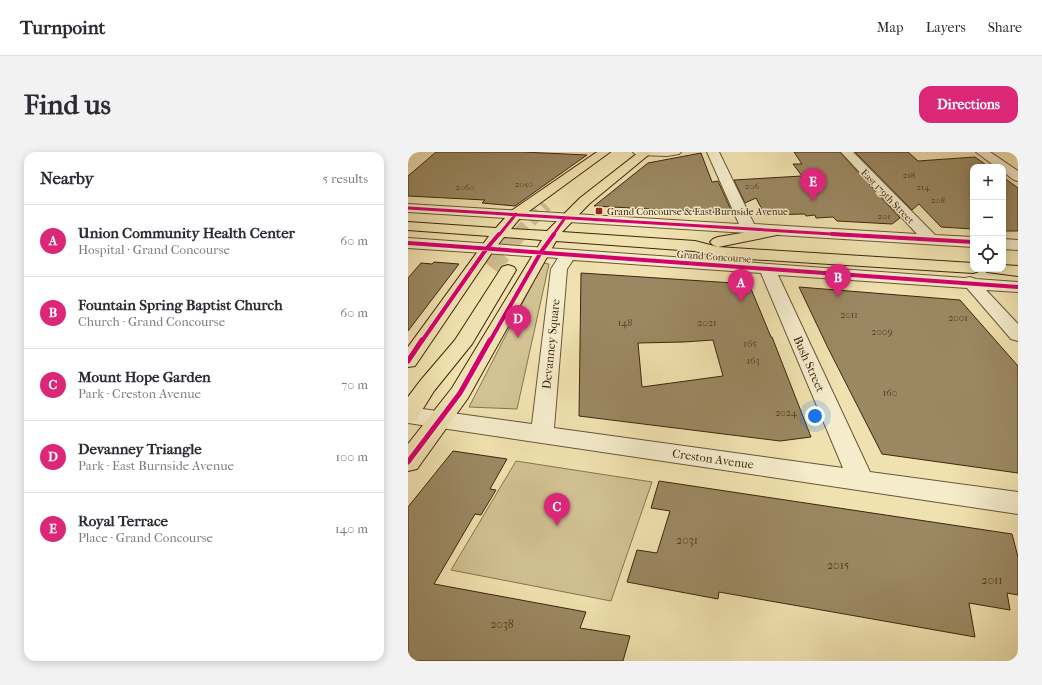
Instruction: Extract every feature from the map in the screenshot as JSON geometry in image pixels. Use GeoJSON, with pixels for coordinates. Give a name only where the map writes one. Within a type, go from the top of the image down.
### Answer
{"type":"FeatureCollection","features":[{"type":"Feature","properties":{"kind":"main road"},"geometry":{"type":"LineString","coordinates":[[408,462],[460,393],[540,252],[552,235],[565,218],[645,152]]}},
{"type":"Feature","properties":{"kind":"main road"},"geometry":{"type":"LineString","coordinates":[[571,197],[606,171],[611,158]]}},
{"type":"Feature","properties":{"kind":"main road"},"geometry":{"type":"LineString","coordinates":[[546,204],[611,158]]}},
{"type":"Feature","properties":{"kind":"main road"},"geometry":{"type":"LineString","coordinates":[[408,361],[487,248],[516,214],[611,158]]}},
{"type":"Feature","properties":{"kind":"main road","name":"Grand Concourse"},"geometry":{"type":"LineString","coordinates":[[408,226],[500,231],[695,246],[718,252],[863,261],[972,275]]}},
{"type":"Feature","properties":{"kind":"main road"},"geometry":{"type":"LineString","coordinates":[[718,242],[777,231]]}},
{"type":"Feature","properties":{"kind":"main road","name":"Grand Concourse"},"geometry":{"type":"LineString","coordinates":[[695,246],[718,242],[970,256]]}},
{"type":"Feature","properties":{"kind":"main road"},"geometry":{"type":"LineString","coordinates":[[1006,258],[1018,259]]}},
{"type":"Feature","properties":{"kind":"main road"},"geometry":{"type":"LineString","coordinates":[[803,271],[826,269],[863,261]]}},
{"type":"Feature","properties":{"kind":"main road"},"geometry":{"type":"LineString","coordinates":[[408,415],[427,386],[462,344],[500,269]]}},
{"type":"Feature","properties":{"kind":"main road"},"geometry":{"type":"LineString","coordinates":[[1006,270],[1018,271]]}},
{"type":"Feature","properties":{"kind":"street"},"geometry":{"type":"LineString","coordinates":[[639,152],[675,152]]}},
{"type":"Feature","properties":{"kind":"street"},"geometry":{"type":"LineString","coordinates":[[713,152],[749,229]]}},
{"type":"Feature","properties":{"kind":"street","name":"East 179th Street"},"geometry":{"type":"LineString","coordinates":[[846,152],[930,239]]}},
{"type":"Feature","properties":{"kind":"street"},"geometry":{"type":"LineString","coordinates":[[982,152],[1018,177]]}},
{"type":"Feature","properties":{"kind":"street"},"geometry":{"type":"LineString","coordinates":[[408,208],[970,242]]}},
{"type":"Feature","properties":{"kind":"street","name":"Grand Concourse"},"geometry":{"type":"LineString","coordinates":[[408,243],[767,269],[972,275],[1018,287]]}},
{"type":"Feature","properties":{"kind":"street"},"geometry":{"type":"LineString","coordinates":[[1006,244],[1018,245]]}},
{"type":"Feature","properties":{"kind":"street","name":"Devanney Square"},"geometry":{"type":"LineString","coordinates":[[542,435],[559,269],[568,255]]}},
{"type":"Feature","properties":{"kind":"street","name":"Bush Street"},"geometry":{"type":"LineString","coordinates":[[767,269],[861,480]]}},
{"type":"Feature","properties":{"kind":"street"},"geometry":{"type":"LineString","coordinates":[[972,275],[1018,335]]}},
{"type":"Feature","properties":{"kind":"street","name":"Creston Avenue"},"geometry":{"type":"LineString","coordinates":[[408,415],[1018,503]]}},
{"type":"Feature","properties":{"kind":"shaded area"},"geometry":{"type":"Polygon","coordinates":[[[543,263],[549,264],[517,409],[469,407],[543,263]]]}},
{"type":"Feature","properties":{"kind":"shaded area"},"geometry":{"type":"Polygon","coordinates":[[[516,461],[652,482],[611,601],[451,570],[516,461]]]}},
{"type":"Feature","properties":{"kind":"building"},"geometry":{"type":"Polygon","coordinates":[[[436,152],[522,152],[587,155],[515,206],[482,203],[485,200],[408,196],[408,176],[436,152]]]}},
{"type":"Feature","properties":{"kind":"building"},"geometry":{"type":"Polygon","coordinates":[[[794,152],[840,152],[900,218],[892,224],[837,221],[833,217],[816,218],[815,215],[806,216],[805,214],[765,215],[756,198],[745,203],[734,180],[802,176],[793,164],[802,164],[794,152]]]}},
{"type":"Feature","properties":{"kind":"building"},"geometry":{"type":"Polygon","coordinates":[[[855,152],[908,152],[918,161],[975,157],[985,164],[970,164],[970,229],[941,227],[919,204],[912,210],[855,152]]]}},
{"type":"Feature","properties":{"kind":"building"},"geometry":{"type":"Polygon","coordinates":[[[701,153],[712,182],[718,181],[731,210],[724,213],[594,206],[648,163],[701,153]]]}},
{"type":"Feature","properties":{"kind":"building"},"geometry":{"type":"Polygon","coordinates":[[[1006,179],[1018,188],[1018,231],[1006,231],[1006,179]]]}},
{"type":"Feature","properties":{"kind":"building"},"geometry":{"type":"Polygon","coordinates":[[[434,262],[459,264],[408,331],[408,278],[421,263],[432,264],[434,262]]]}},
{"type":"Feature","properties":{"kind":"building"},"geometry":{"type":"Polygon","coordinates":[[[581,273],[749,284],[772,337],[811,437],[780,441],[579,416],[581,273]],[[713,340],[638,343],[642,387],[723,376],[713,340]]]}},
{"type":"Feature","properties":{"kind":"building"},"geometry":{"type":"Polygon","coordinates":[[[799,287],[960,300],[1018,366],[1018,473],[882,454],[799,287]]]}},
{"type":"Feature","properties":{"kind":"building"},"geometry":{"type":"Polygon","coordinates":[[[453,451],[507,459],[490,489],[496,490],[481,515],[475,514],[434,584],[586,612],[580,628],[630,636],[623,661],[408,661],[408,507],[453,451]]]}},
{"type":"Feature","properties":{"kind":"building"},"geometry":{"type":"Polygon","coordinates":[[[659,481],[1012,534],[1018,557],[1018,595],[1007,593],[1010,610],[969,603],[975,637],[719,592],[718,599],[627,582],[637,550],[657,553],[670,511],[651,508],[659,481]]]}},
{"type":"Feature","properties":{"kind":"tunnel"},"geometry":{"type":"LineString","coordinates":[[517,235],[546,205]]}},
{"type":"Feature","properties":{"kind":"tunnel"},"geometry":{"type":"LineString","coordinates":[[492,268],[518,234]]}},
{"type":"Feature","properties":{"kind":"cycle path"},"geometry":{"type":"LineString","coordinates":[[408,208],[970,242]]}},
{"type":"Feature","properties":{"kind":"cycle path"},"geometry":{"type":"LineString","coordinates":[[408,361],[487,248],[516,214]]}},
{"type":"Feature","properties":{"kind":"cycle path"},"geometry":{"type":"LineString","coordinates":[[408,462],[460,393],[541,252],[565,218]]}},
{"type":"Feature","properties":{"kind":"cycle path"},"geometry":{"type":"LineString","coordinates":[[408,243],[1018,287]]}},
{"type":"Feature","properties":{"kind":"place","name":"Royal Terrace"},"geometry":{"type":"Point","coordinates":[813,201]}},
{"type":"Feature","properties":{"kind":"place","name":"Grand Concourse & East Burnside Avenue"},"geometry":{"type":"Point","coordinates":[599,211]}},
{"type":"Feature","properties":{"kind":"place","name":"Fountain Spring Baptist Church"},"geometry":{"type":"Point","coordinates":[838,297]}},
{"type":"Feature","properties":{"kind":"place","name":"Union Community Health Center"},"geometry":{"type":"Point","coordinates":[741,302]}},
{"type":"Feature","properties":{"kind":"place","name":"Devanney Triangle"},"geometry":{"type":"Point","coordinates":[518,338]}},
{"type":"Feature","properties":{"kind":"place","name":"Mount Hope Garden"},"geometry":{"type":"Point","coordinates":[557,526]}}]}
